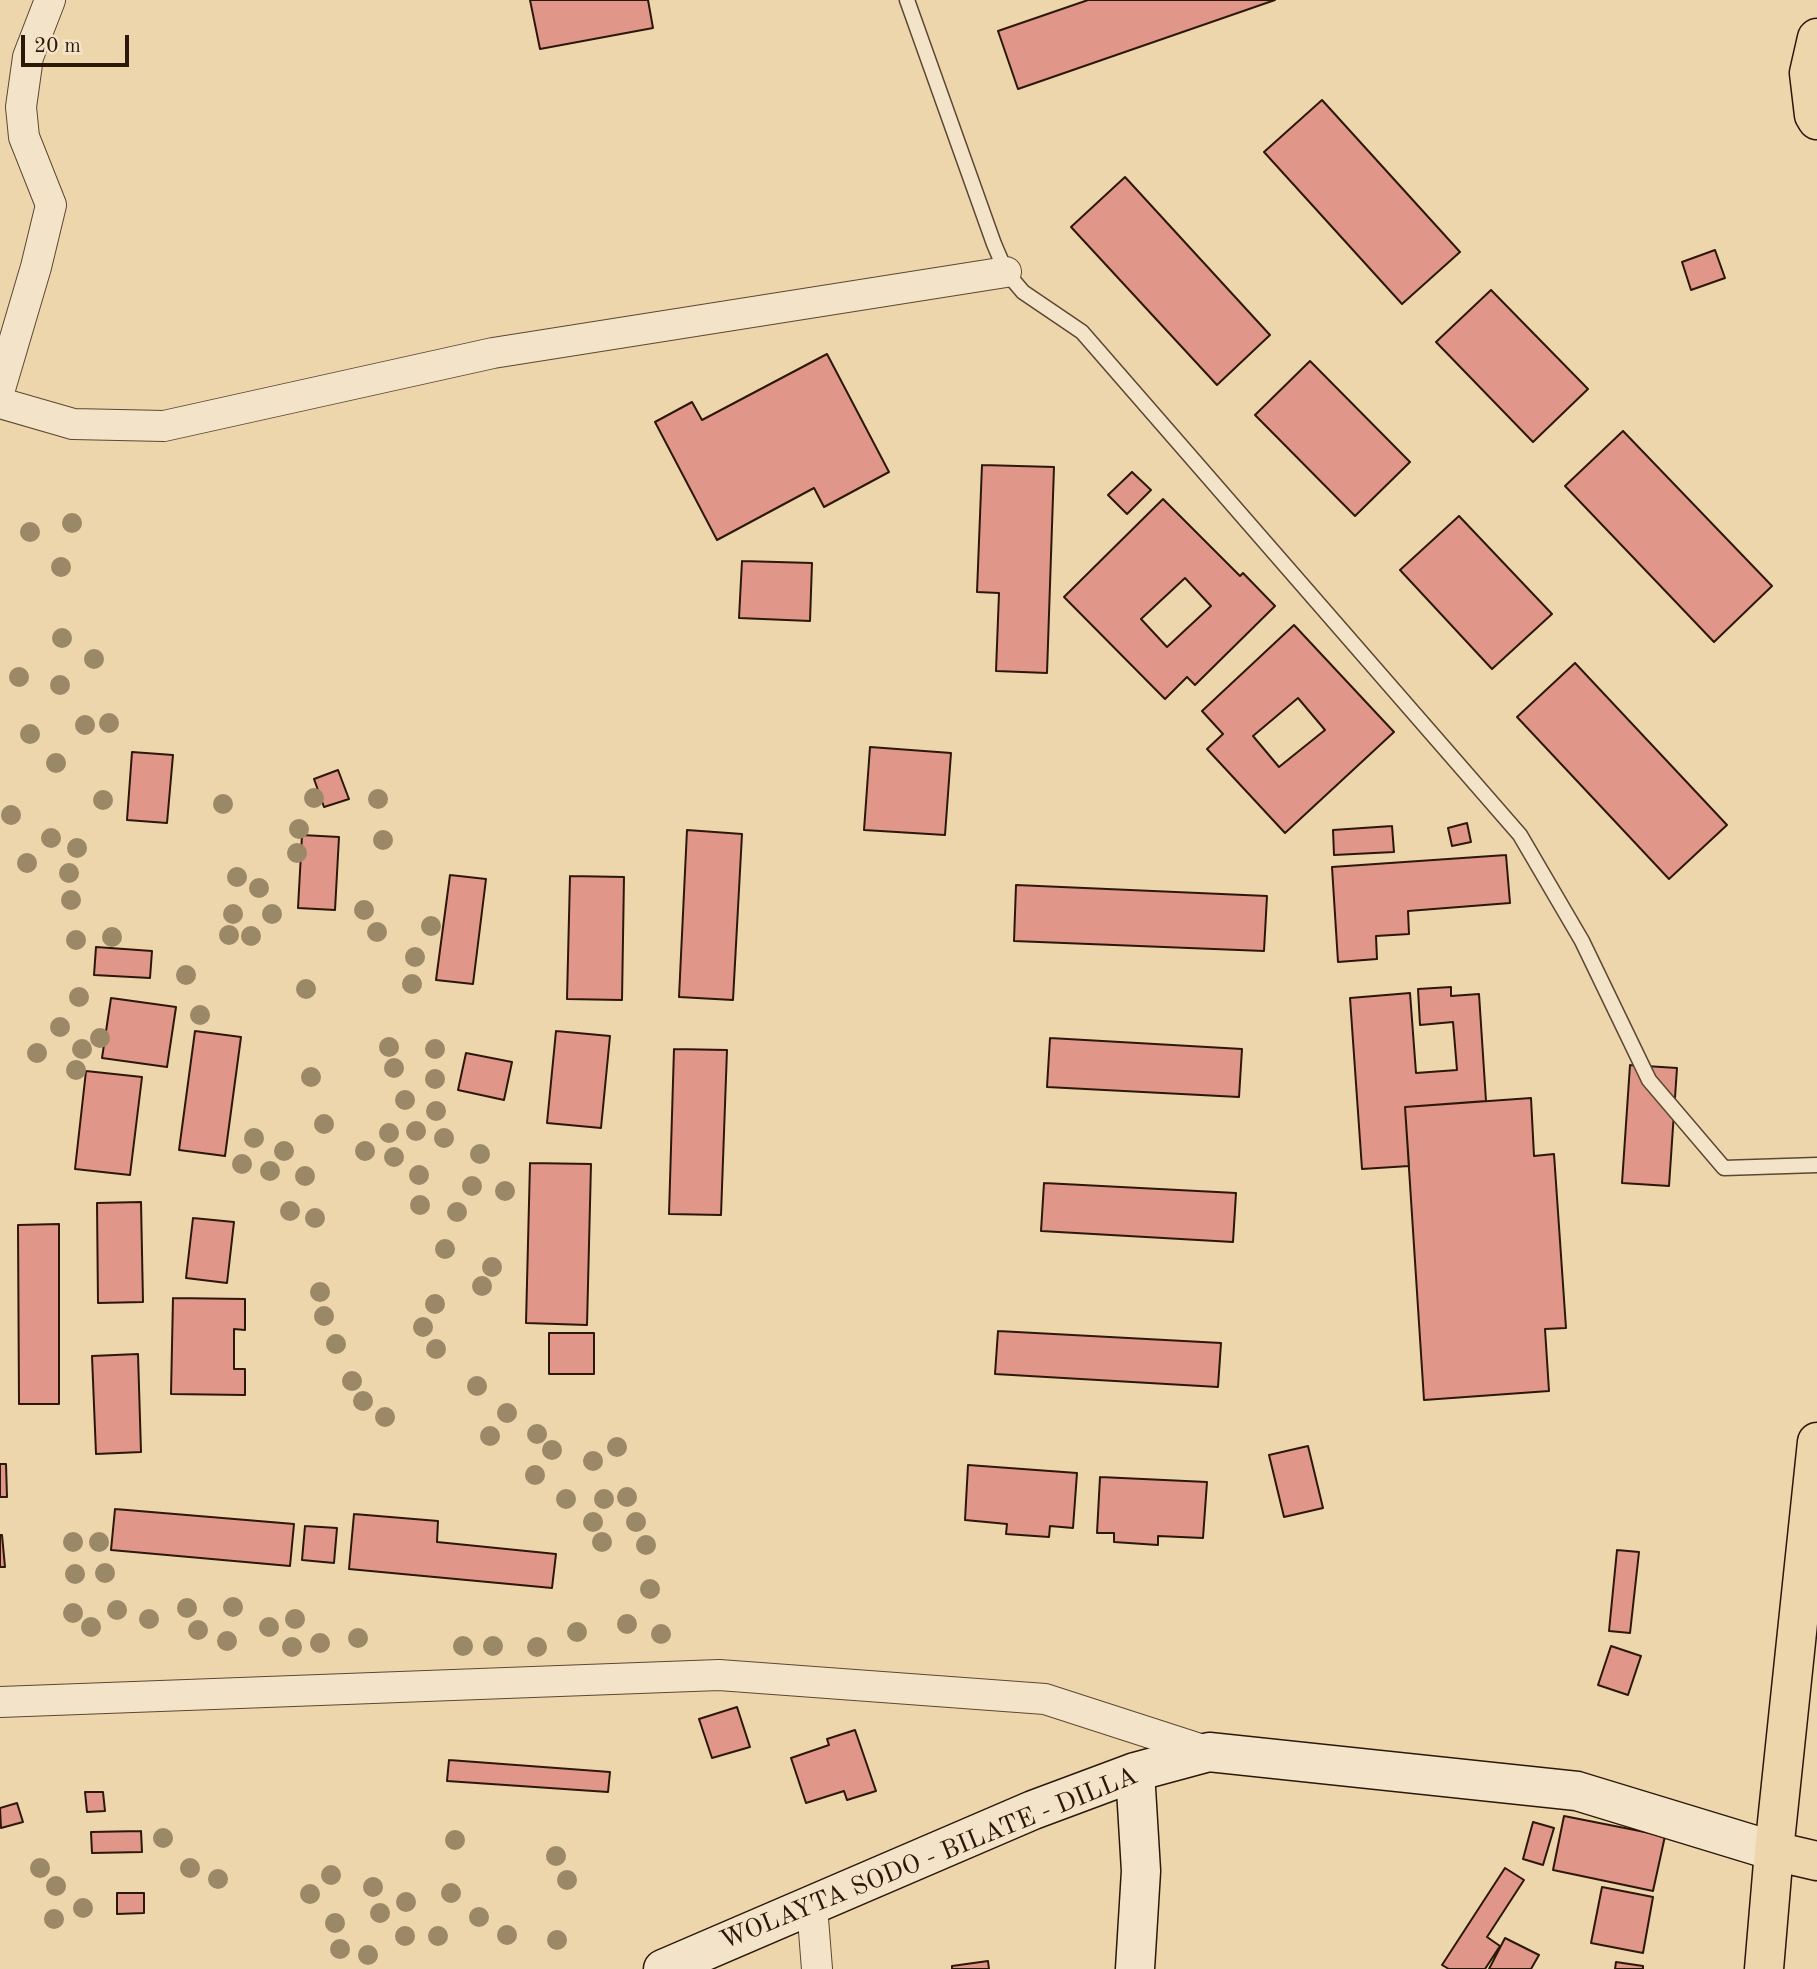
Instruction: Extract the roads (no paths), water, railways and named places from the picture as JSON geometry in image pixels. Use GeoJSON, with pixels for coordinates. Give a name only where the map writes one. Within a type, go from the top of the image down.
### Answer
{"type":"FeatureCollection","features":[{"type":"Feature","properties":{"kind":"main road"},"geometry":{"type":"LineString","coordinates":[[1817,38],[1809,73],[1817,120]]}},
{"type":"Feature","properties":{"kind":"main road"},"geometry":{"type":"LineString","coordinates":[[1764,1969],[1817,1444]]}},
{"type":"Feature","properties":{"kind":"main road","name":"WOLAYTA SODO - BILATE - DILLA"},"geometry":{"type":"LineString","coordinates":[[663,1969],[1033,1810],[1135,1773],[1209,1752],[1577,1791],[1774,1851]]}},
{"type":"Feature","properties":{"kind":"main road"},"geometry":{"type":"LineString","coordinates":[[1135,1773],[1141,1871],[1135,1969]]}},
{"type":"Feature","properties":{"kind":"main road"},"geometry":{"type":"LineString","coordinates":[[1774,1851],[1817,1861]]}},
{"type":"Feature","properties":{"kind":"street"},"geometry":{"type":"LineString","coordinates":[[0,389],[36,267],[51,205],[24,137],[21,107],[27,58],[50,0]]}},
{"type":"Feature","properties":{"kind":"street"},"geometry":{"type":"LineString","coordinates":[[0,403],[73,424],[164,426],[493,353],[1006,272]]}},
{"type":"Feature","properties":{"kind":"street"},"geometry":{"type":"LineString","coordinates":[[0,1702],[719,1675],[1045,1699],[1209,1752]]}},
{"type":"Feature","properties":{"kind":"street"},"geometry":{"type":"LineString","coordinates":[[812,1906],[817,1969]]}},
{"type":"Feature","properties":{"kind":"lane"},"geometry":{"type":"LineString","coordinates":[[907,0],[1006,272],[1023,292],[1082,332],[1520,835],[1582,941],[1649,1080],[1724,1168],[1817,1165]]}}]}
